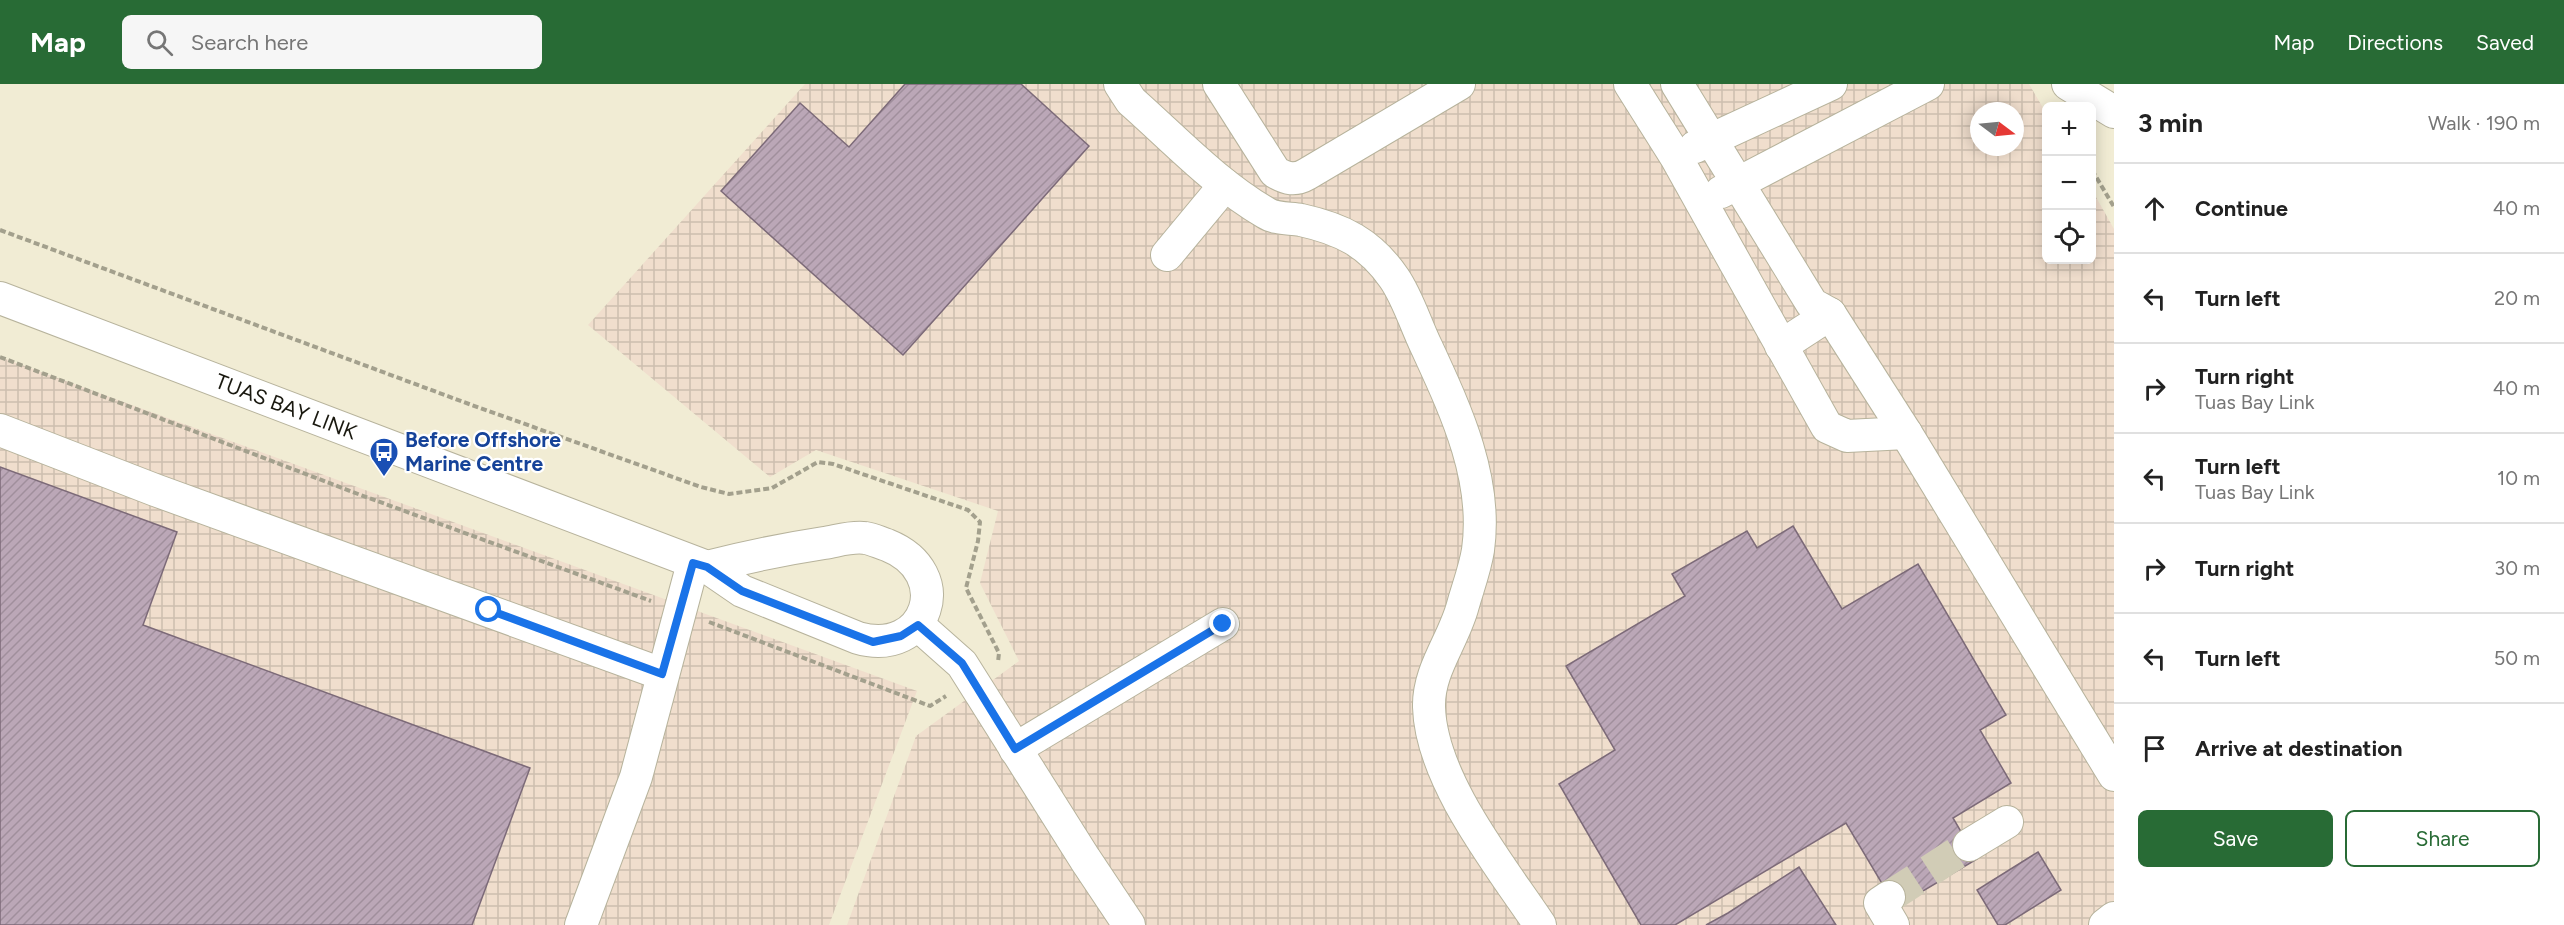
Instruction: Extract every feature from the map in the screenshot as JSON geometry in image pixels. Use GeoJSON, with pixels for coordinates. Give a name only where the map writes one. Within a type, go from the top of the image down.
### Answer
{"type":"FeatureCollection","features":[{"type":"Feature","properties":{"kind":"street"},"geometry":{"type":"LineString","coordinates":[[1120,84],[1131,101],[1225,185],[1268,215],[1302,220],[1345,233],[1367,246],[1395,279],[1452,403],[1473,459],[1478,511],[1478,550],[1462,609],[1430,684],[1429,708],[1436,752],[1460,804],[1540,925]]}},
{"type":"Feature","properties":{"kind":"street"},"geometry":{"type":"LineString","coordinates":[[1219,84],[1275,172],[1285,178],[1293,179],[1307,174],[1459,84]]}},
{"type":"Feature","properties":{"kind":"street"},"geometry":{"type":"LineString","coordinates":[[1630,84],[1676,157],[1827,427],[1847,436],[1906,433]]}},
{"type":"Feature","properties":{"kind":"street"},"geometry":{"type":"LineString","coordinates":[[1677,84],[1712,137],[1812,304],[1830,314],[1906,433],[2114,775]]}},
{"type":"Feature","properties":{"kind":"street"},"geometry":{"type":"LineString","coordinates":[[1676,157],[1712,137],[1831,84]]}},
{"type":"Feature","properties":{"kind":"street"},"geometry":{"type":"LineString","coordinates":[[1702,203],[1928,84]]}},
{"type":"Feature","properties":{"kind":"street"},"geometry":{"type":"LineString","coordinates":[[2068,84],[2114,112]]}},
{"type":"Feature","properties":{"kind":"street"},"geometry":{"type":"LineString","coordinates":[[2105,84],[2114,101]]}},
{"type":"Feature","properties":{"kind":"street"},"geometry":{"type":"LineString","coordinates":[[1167,255],[1225,185]]}},
{"type":"Feature","properties":{"kind":"street","name":"TUAS BAY LINK"},"geometry":{"type":"LineString","coordinates":[[0,298],[700,565],[742,591],[873,642],[901,636],[918,625]]}},
{"type":"Feature","properties":{"kind":"street"},"geometry":{"type":"LineString","coordinates":[[1781,346],[1830,314]]}},
{"type":"Feature","properties":{"kind":"street"},"geometry":{"type":"LineString","coordinates":[[0,430],[155,490],[662,674]]}},
{"type":"Feature","properties":{"kind":"street"},"geometry":{"type":"LineString","coordinates":[[581,925],[636,777],[680,611],[700,565],[767,552],[866,538],[901,551],[924,575],[929,595],[918,625],[962,663],[1129,925]]}},
{"type":"Feature","properties":{"kind":"street"},"geometry":{"type":"LineString","coordinates":[[1015,749],[1223,624]]}},
{"type":"Feature","properties":{"kind":"street"},"geometry":{"type":"LineString","coordinates":[[1969,845],[2007,822]]}},
{"type":"Feature","properties":{"kind":"street"},"geometry":{"type":"LineString","coordinates":[[2105,925],[2114,918]]}},
{"type":"Feature","properties":{"kind":"path"},"geometry":{"type":"LineString","coordinates":[[2096,178],[2114,207]]}},
{"type":"Feature","properties":{"kind":"path"},"geometry":{"type":"LineString","coordinates":[[0,230],[468,404],[701,487],[729,494],[772,488],[818,462],[833,464],[968,510],[980,522],[978,541],[966,588],[999,652],[998,661]]}},
{"type":"Feature","properties":{"kind":"path"},"geometry":{"type":"LineString","coordinates":[[0,357],[930,706]]}},
{"type":"Feature","properties":{"kind":"shaded area"},"geometry":{"type":"Polygon","coordinates":[[[805,84],[2029,84],[2042,106],[2042,264],[2096,264],[2096,197],[2114,229],[2114,925],[847,925],[916,736],[1019,661],[980,583],[998,511],[816,450],[770,477],[588,325],[805,84]]]}},
{"type":"Feature","properties":{"kind":"shaded area"},"geometry":{"type":"Polygon","coordinates":[[[0,357],[917,691],[829,925],[0,925],[0,357]]]}},
{"type":"Feature","properties":{"kind":"building"},"geometry":{"type":"Polygon","coordinates":[[[905,84],[1021,84],[1089,146],[903,355],[721,191],[800,103],[849,147],[905,84]]]}},
{"type":"Feature","properties":{"kind":"building"},"geometry":{"type":"Polygon","coordinates":[[[0,467],[177,532],[143,625],[530,768],[472,925],[0,925],[0,467]]]}},
{"type":"Feature","properties":{"kind":"building"},"geometry":{"type":"Polygon","coordinates":[[[1793,526],[1842,609],[1918,564],[2006,715],[1980,730],[2011,783],[1953,818],[1977,859],[1896,907],[1846,823],[1675,925],[1641,925],[1559,784],[1615,750],[1566,666],[1685,596],[1672,574],[1747,531],[1757,548],[1793,526]]]}},
{"type":"Feature","properties":{"kind":"building"},"geometry":{"type":"Polygon","coordinates":[[[2038,852],[2061,890],[2005,925],[1998,925],[1977,890],[2038,852]]]}},
{"type":"Feature","properties":{"kind":"building"},"geometry":{"type":"Polygon","coordinates":[[[1799,867],[1836,925],[1706,925],[1728,913],[1799,867]]]}},
{"type":"Feature","properties":{"kind":"tunnel"},"geometry":{"type":"LineString","coordinates":[[1889,897],[1969,845]]}},
{"type":"Feature","properties":{"kind":"place","name":"Before Offshore Marine Centre"},"geometry":{"type":"Point","coordinates":[384,478]}},
{"type":"Feature","properties":{"kind":"route"},"geometry":{"type":"LineString","coordinates":[[489,610],[662,674],[693,563],[707,567],[742,591],[858,638],[873,642],[890,640],[918,625],[962,663],[1015,749],[1223,624]]}}]}
